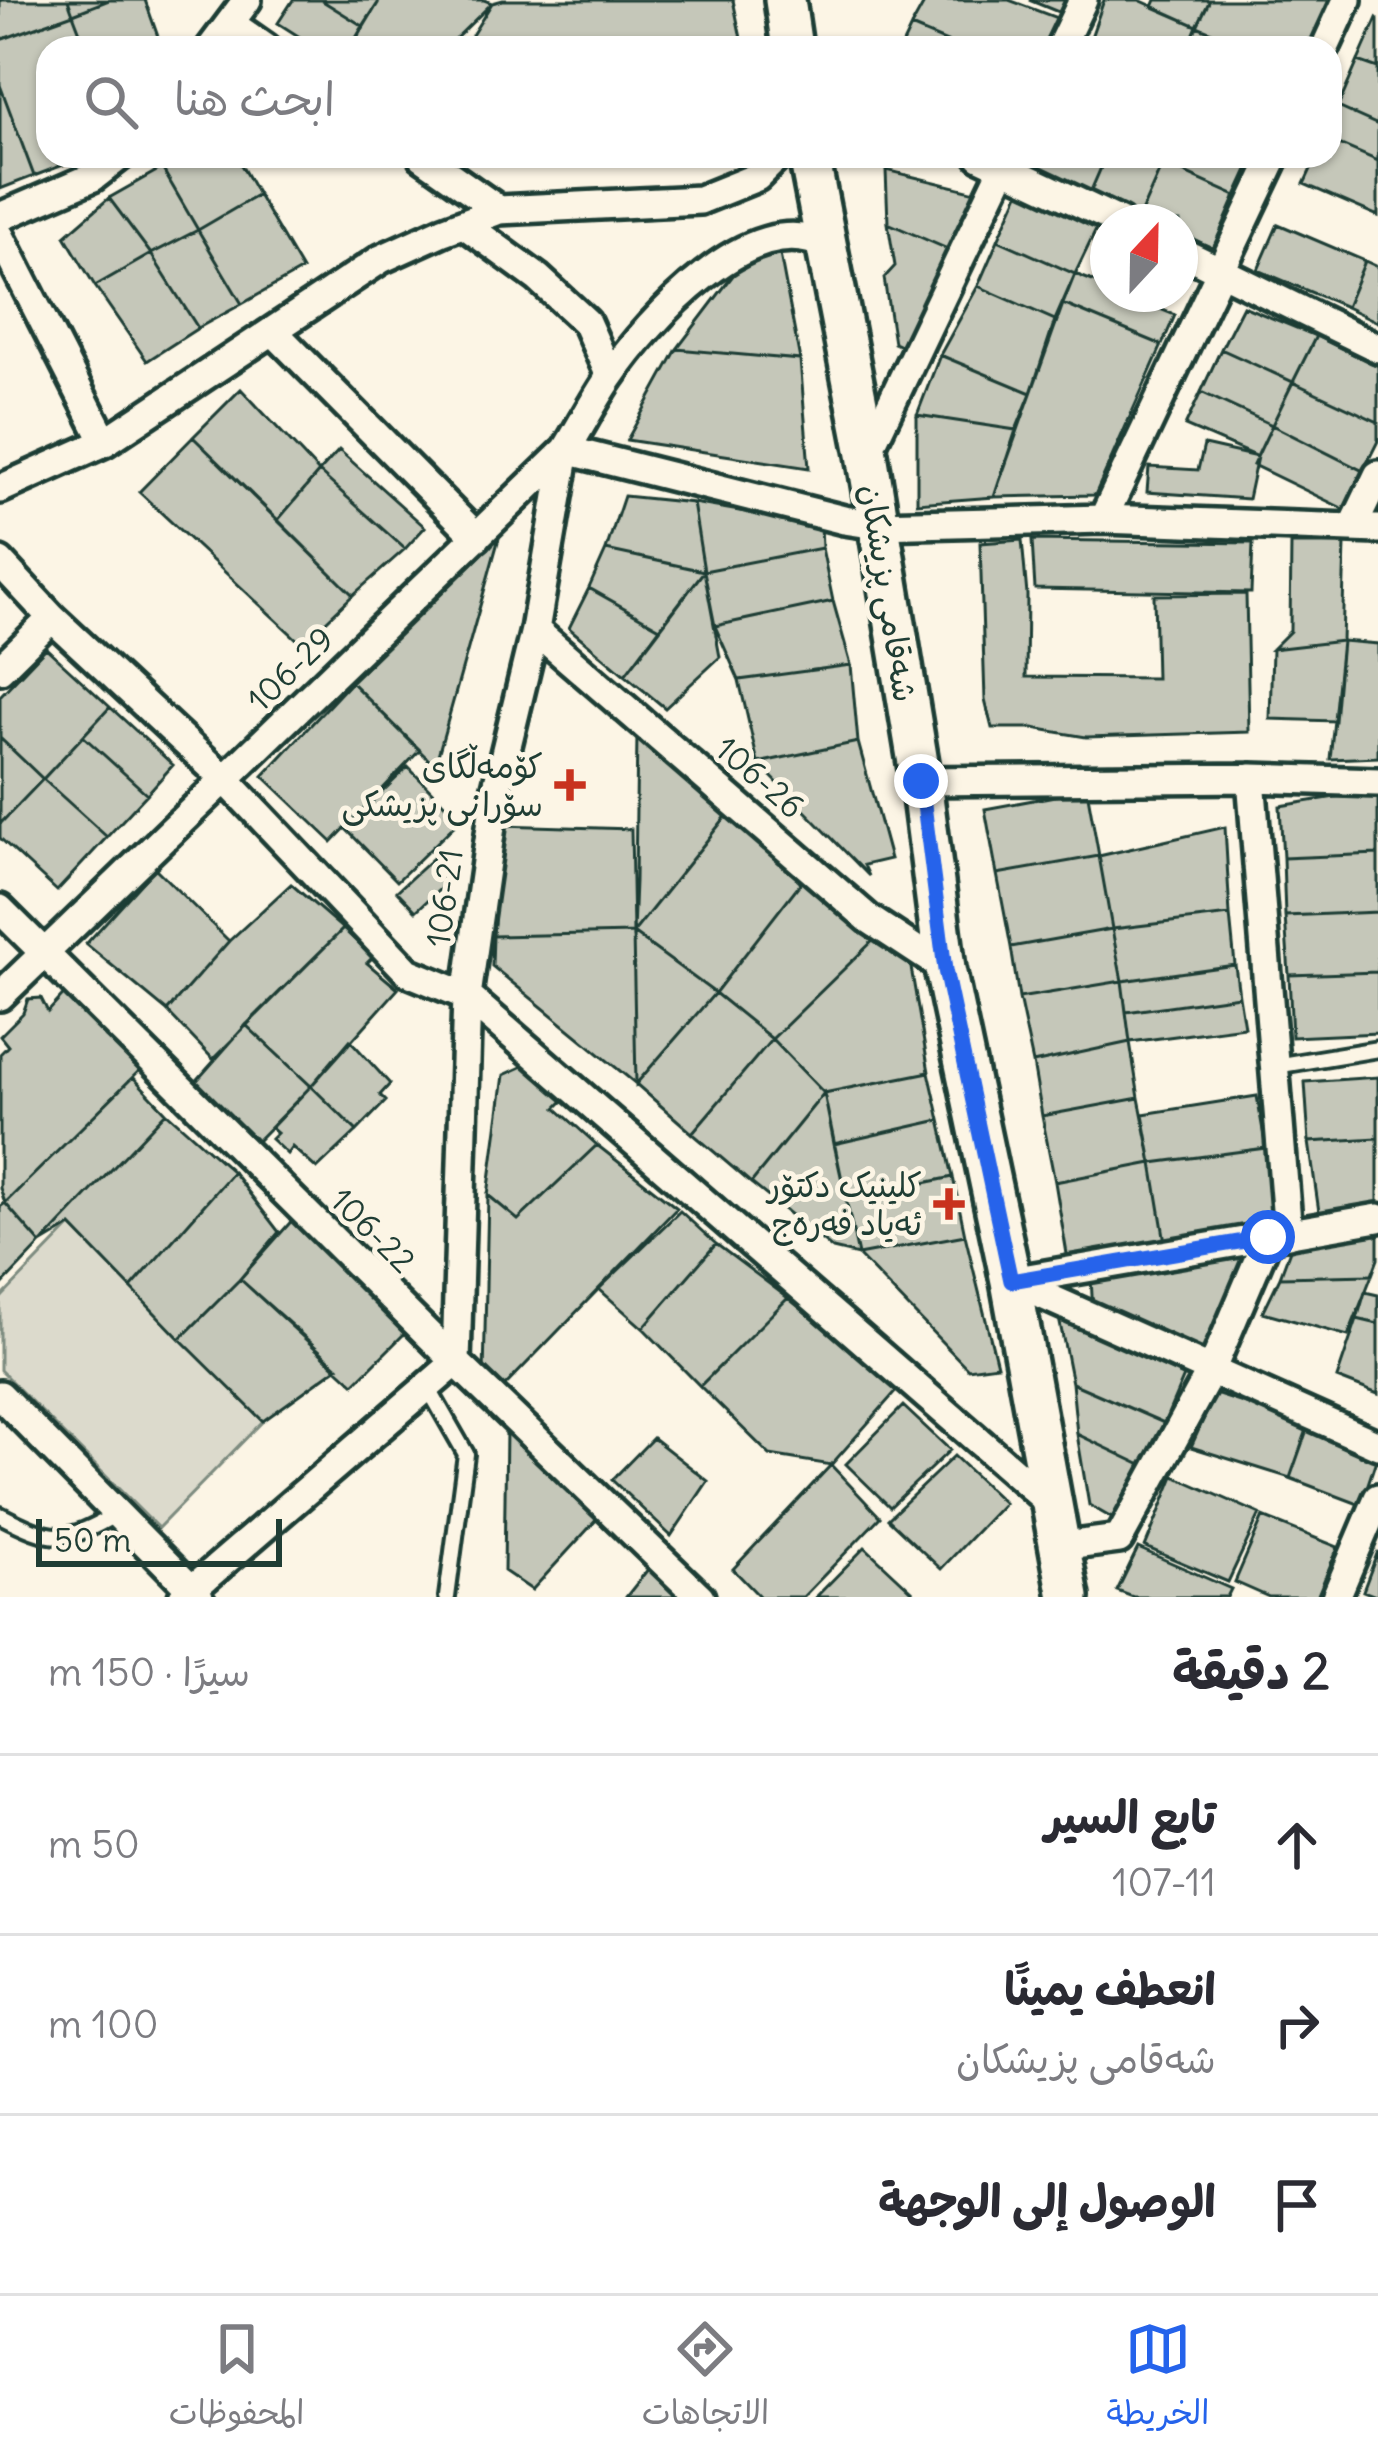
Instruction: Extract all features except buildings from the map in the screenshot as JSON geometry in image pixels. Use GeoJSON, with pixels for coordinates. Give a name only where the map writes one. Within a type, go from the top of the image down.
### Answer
{"type":"FeatureCollection","features":[{"type":"Feature","properties":{"kind":"main road"},"geometry":{"type":"LineString","coordinates":[[784,0],[790,36]]}},
{"type":"Feature","properties":{"kind":"main road","name":"شەقامی پزیشکان"},"geometry":{"type":"LineString","coordinates":[[811,168],[867,454],[921,781],[945,970],[1011,1281],[1069,1597]]}},
{"type":"Feature","properties":{"kind":"street"},"geometry":{"type":"LineString","coordinates":[[1066,36],[1083,0]]}},
{"type":"Feature","properties":{"kind":"street"},"geometry":{"type":"LineString","coordinates":[[1330,36],[1347,0]]}},
{"type":"Feature","properties":{"kind":"street"},"geometry":{"type":"LineString","coordinates":[[220,36],[239,12]]}},
{"type":"Feature","properties":{"kind":"street"},"geometry":{"type":"LineString","coordinates":[[0,217],[93,178],[106,168]]}},
{"type":"Feature","properties":{"kind":"street"},"geometry":{"type":"LineString","coordinates":[[439,168],[499,210]]}},
{"type":"Feature","properties":{"kind":"street"},"geometry":{"type":"LineString","coordinates":[[0,489],[105,442],[381,259],[464,224],[499,210],[700,200],[757,177],[766,168]]}},
{"type":"Feature","properties":{"kind":"street"},"geometry":{"type":"LineString","coordinates":[[867,454],[994,168]]}},
{"type":"Feature","properties":{"kind":"street"},"geometry":{"type":"LineString","coordinates":[[1015,168],[1090,207]]}},
{"type":"Feature","properties":{"kind":"street"},"geometry":{"type":"LineString","coordinates":[[1103,519],[1269,168]]}},
{"type":"Feature","properties":{"kind":"street"},"geometry":{"type":"LineString","coordinates":[[464,224],[538,278],[586,322],[610,376]]}},
{"type":"Feature","properties":{"kind":"street"},"geometry":{"type":"LineString","coordinates":[[0,236],[105,442]]}},
{"type":"Feature","properties":{"kind":"street","name":"106-29"},"geometry":{"type":"LineString","coordinates":[[0,996],[566,450],[610,376],[668,308],[736,253],[766,239],[811,238],[826,246]]}},
{"type":"Feature","properties":{"kind":"street"},"geometry":{"type":"LineString","coordinates":[[1198,260],[1378,348]]}},
{"type":"Feature","properties":{"kind":"street"},"geometry":{"type":"LineString","coordinates":[[273,331],[477,537]]}},
{"type":"Feature","properties":{"kind":"street"},"geometry":{"type":"LineString","coordinates":[[566,450],[877,525],[1103,519],[1365,528],[1378,475]]}},
{"type":"Feature","properties":{"kind":"street","name":"106-21"},"geometry":{"type":"LineString","coordinates":[[456,1362],[467,996],[496,791],[535,630],[566,450]]}},
{"type":"Feature","properties":{"kind":"street"},"geometry":{"type":"LineString","coordinates":[[0,562],[52,618],[227,781],[408,972],[467,996],[1051,1504]]}},
{"type":"Feature","properties":{"kind":"street"},"geometry":{"type":"LineString","coordinates":[[0,670],[52,618]]}},
{"type":"Feature","properties":{"kind":"street","name":"106-26"},"geometry":{"type":"LineString","coordinates":[[535,630],[868,919],[945,970]]}},
{"type":"Feature","properties":{"kind":"street"},"geometry":{"type":"LineString","coordinates":[[1059,1547],[1119,1539],[1211,1371],[1278,1235],[1274,1066],[1251,778]]}},
{"type":"Feature","properties":{"kind":"street"},"geometry":{"type":"LineString","coordinates":[[921,781],[1251,778],[1378,782]]}},
{"type":"Feature","properties":{"kind":"street","name":"106-22"},"geometry":{"type":"LineString","coordinates":[[0,909],[700,1597]]}},
{"type":"Feature","properties":{"kind":"street"},"geometry":{"type":"LineString","coordinates":[[1011,1281],[1378,1218]]}},
{"type":"Feature","properties":{"kind":"street"},"geometry":{"type":"LineString","coordinates":[[1011,1281],[1378,1445]]}},
{"type":"Feature","properties":{"kind":"street"},"geometry":{"type":"LineString","coordinates":[[2,1402],[118,1514],[191,1594],[456,1362]]}},
{"type":"Feature","properties":{"kind":"street"},"geometry":{"type":"LineString","coordinates":[[1336,1597],[1378,1498]]}},
{"type":"Feature","properties":{"kind":"lane"},"geometry":{"type":"LineString","coordinates":[[1274,1066],[1378,1049]]}},
{"type":"Feature","properties":{"kind":"lane"},"geometry":{"type":"LineString","coordinates":[[427,1386],[466,1454],[447,1597]]}},
{"type":"Feature","properties":{"kind":"lane"},"geometry":{"type":"LineString","coordinates":[[0,1515],[57,1537],[80,1536],[118,1514]]}},
{"type":"Feature","properties":{"kind":"shaded area"},"geometry":{"type":"Polygon","coordinates":[[[71,1226],[263,1421],[158,1528],[0,1370],[0,1299],[71,1226]]]}},
{"type":"Feature","properties":{"kind":"place","name":"کۆمەڵگای سۆرانی پزیشکی"},"geometry":{"type":"Point","coordinates":[570,785]}},
{"type":"Feature","properties":{"kind":"place","name":"کلینیک دکتۆر ئەیاد فەرەج"},"geometry":{"type":"Point","coordinates":[949,1204]}},
{"type":"Feature","properties":{"kind":"route"},"geometry":{"type":"LineString","coordinates":[[921,781],[945,970],[1011,1281],[1268,1237]]}}]}
